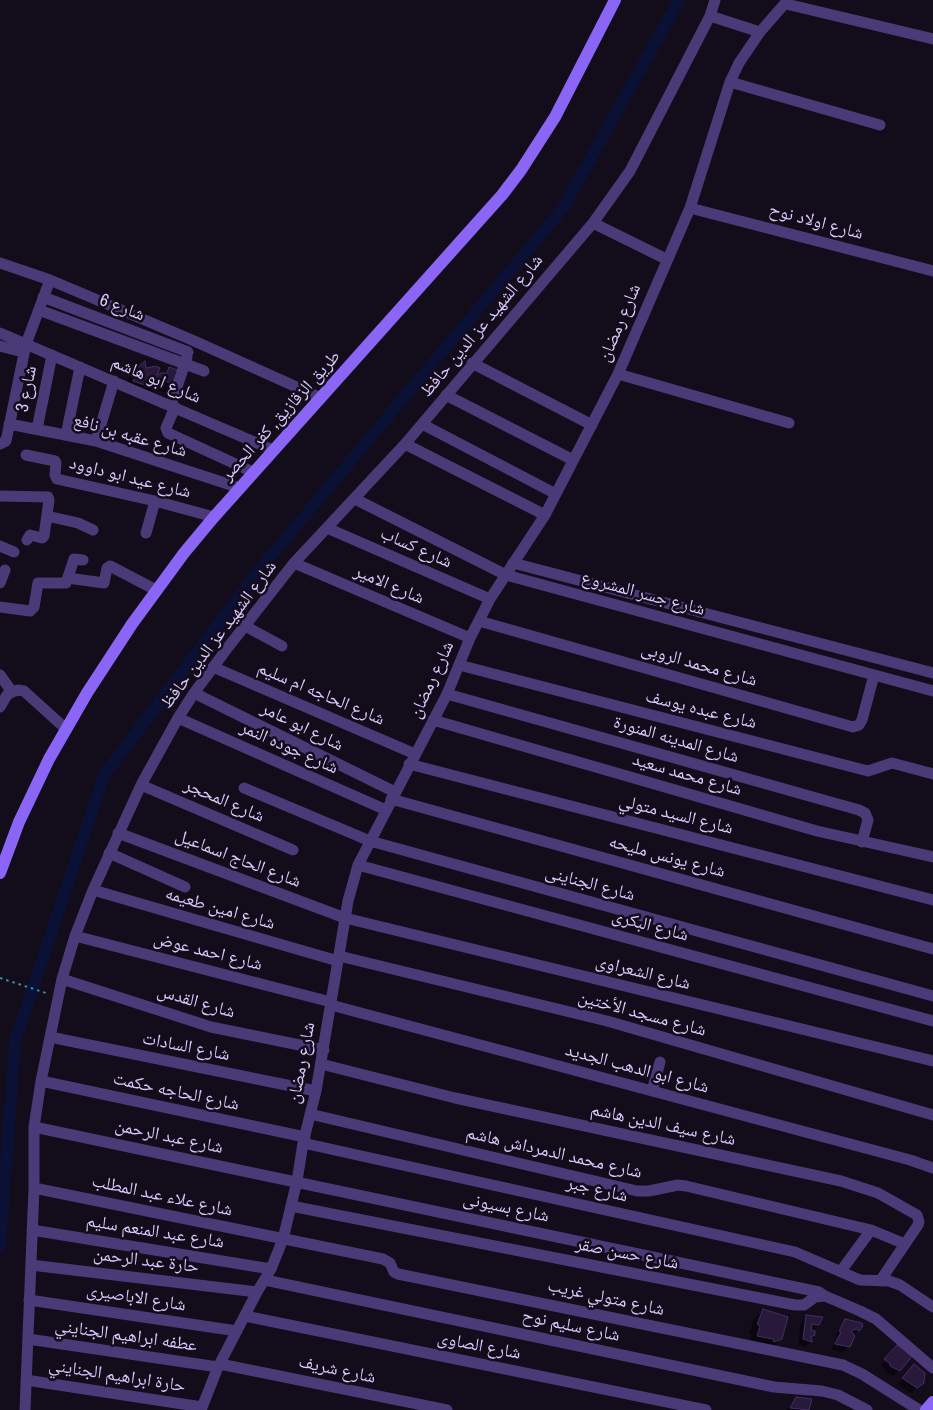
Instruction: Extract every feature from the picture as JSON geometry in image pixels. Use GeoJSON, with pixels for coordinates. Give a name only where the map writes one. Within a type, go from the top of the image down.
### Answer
{"type":"FeatureCollection","features":[{"type":"Feature","properties":{"kind":"main road","name":"طريق الزقازيق, كفر الحصر"},"geometry":{"type":"LineString","coordinates":[[0,873],[33,790],[66,729],[109,658],[156,590],[214,517],[481,220],[521,170],[555,117],[615,0]]}},
{"type":"Feature","properties":{"kind":"main road"},"geometry":{"type":"LineString","coordinates":[[926,1410],[933,1402]]}},
{"type":"Feature","properties":{"kind":"street","name":"شارع الشهيد عز الدين حافظ"},"geometry":{"type":"LineString","coordinates":[[25,1410],[34,1188],[34,1127],[41,1081],[62,980],[75,936],[93,890],[141,785],[194,693],[244,626],[294,564],[405,444],[593,223],[630,171],[710,16],[715,0]]}},
{"type":"Feature","properties":{"kind":"street"},"geometry":{"type":"LineString","coordinates":[[787,2],[933,39]]}},
{"type":"Feature","properties":{"kind":"street","name":"شارع رمضان"},"geometry":{"type":"LineString","coordinates":[[202,1408],[219,1366],[257,1292],[271,1270],[282,1239],[297,1181],[304,1140],[316,1091],[348,901],[358,865],[447,694],[470,638],[490,599],[545,515],[618,374],[666,259],[690,208],[730,82],[739,63],[760,32],[787,2]]}},
{"type":"Feature","properties":{"kind":"street"},"geometry":{"type":"LineString","coordinates":[[710,16],[760,32]]}},
{"type":"Feature","properties":{"kind":"street"},"geometry":{"type":"LineString","coordinates":[[730,82],[880,125]]}},
{"type":"Feature","properties":{"kind":"street","name":"شارع اولاد نوح"},"geometry":{"type":"LineString","coordinates":[[690,208],[933,271]]}},
{"type":"Feature","properties":{"kind":"street"},"geometry":{"type":"LineString","coordinates":[[593,223],[666,259]]}},
{"type":"Feature","properties":{"kind":"street"},"geometry":{"type":"LineString","coordinates":[[0,263],[50,280],[192,340],[321,398]]}},
{"type":"Feature","properties":{"kind":"street"},"geometry":{"type":"LineString","coordinates":[[3,442],[9,424],[24,348],[50,280]]}},
{"type":"Feature","properties":{"kind":"street","name":"شارع 6"},"geometry":{"type":"LineString","coordinates":[[43,297],[188,352]]}},
{"type":"Feature","properties":{"kind":"street"},"geometry":{"type":"LineString","coordinates":[[39,310],[204,371]]}},
{"type":"Feature","properties":{"kind":"street"},"geometry":{"type":"LineString","coordinates":[[0,333],[24,348]]}},
{"type":"Feature","properties":{"kind":"street"},"geometry":{"type":"LineString","coordinates":[[192,340],[166,428],[168,433],[254,472]]}},
{"type":"Feature","properties":{"kind":"street"},"geometry":{"type":"LineString","coordinates":[[0,346],[24,348]]}},
{"type":"Feature","properties":{"kind":"street","name":"شارع ابو هاشم"},"geometry":{"type":"LineString","coordinates":[[24,348],[52,355],[273,450]]}},
{"type":"Feature","properties":{"kind":"street","name":"شارع 3"},"geometry":{"type":"LineString","coordinates":[[37,429],[52,355]]}},
{"type":"Feature","properties":{"kind":"street"},"geometry":{"type":"LineString","coordinates":[[472,364],[592,425]]}},
{"type":"Feature","properties":{"kind":"street"},"geometry":{"type":"LineString","coordinates":[[66,435],[80,367]]}},
{"type":"Feature","properties":{"kind":"street"},"geometry":{"type":"LineString","coordinates":[[618,374],[788,423]]}},
{"type":"Feature","properties":{"kind":"street"},"geometry":{"type":"LineString","coordinates":[[96,441],[114,381]]}},
{"type":"Feature","properties":{"kind":"street"},"geometry":{"type":"LineString","coordinates":[[446,395],[573,460]]}},
{"type":"Feature","properties":{"kind":"street","name":"شارع عقبه بن نافع"},"geometry":{"type":"LineString","coordinates":[[9,424],[96,441],[240,488]]}},
{"type":"Feature","properties":{"kind":"street"},"geometry":{"type":"LineString","coordinates":[[422,424],[556,494]]}},
{"type":"Feature","properties":{"kind":"street"},"geometry":{"type":"LineString","coordinates":[[405,444],[545,515]]}},
{"type":"Feature","properties":{"kind":"street","name":"شارع عيد ابو داوود"},"geometry":{"type":"LineString","coordinates":[[26,455],[55,461],[54,475],[57,479],[155,501],[214,517]]}},
{"type":"Feature","properties":{"kind":"street"},"geometry":{"type":"LineString","coordinates":[[0,496],[46,496],[49,500],[43,537],[30,535],[27,540]]}},
{"type":"Feature","properties":{"kind":"street","name":"شارع جسر المشروع"},"geometry":{"type":"LineString","coordinates":[[355,499],[506,575],[933,691]]}},
{"type":"Feature","properties":{"kind":"street"},"geometry":{"type":"LineString","coordinates":[[146,533],[155,501]]}},
{"type":"Feature","properties":{"kind":"street"},"geometry":{"type":"LineString","coordinates":[[47,516],[71,520],[93,530]]}},
{"type":"Feature","properties":{"kind":"street","name":"شارع كساب"},"geometry":{"type":"LineString","coordinates":[[327,528],[490,599]]}},
{"type":"Feature","properties":{"kind":"street"},"geometry":{"type":"LineString","coordinates":[[0,546],[14,552]]}},
{"type":"Feature","properties":{"kind":"street"},"geometry":{"type":"LineString","coordinates":[[0,607],[27,612],[34,606],[38,583],[64,584],[67,582],[74,559],[83,560]]}},
{"type":"Feature","properties":{"kind":"street","name":"شارع جسر المشروع"},"geometry":{"type":"LineString","coordinates":[[513,563],[933,674]]}},
{"type":"Feature","properties":{"kind":"street","name":"شارع الامير"},"geometry":{"type":"LineString","coordinates":[[294,564],[470,638]]}},
{"type":"Feature","properties":{"kind":"street"},"geometry":{"type":"LineString","coordinates":[[68,578],[104,584],[107,568],[110,566],[156,590]]}},
{"type":"Feature","properties":{"kind":"street"},"geometry":{"type":"LineString","coordinates":[[0,583],[5,570]]}},
{"type":"Feature","properties":{"kind":"street","name":"شارع محمد الروبى"},"geometry":{"type":"LineString","coordinates":[[479,621],[853,727],[859,725],[862,720],[874,675]]}},
{"type":"Feature","properties":{"kind":"street"},"geometry":{"type":"LineString","coordinates":[[244,626],[282,646]]}},
{"type":"Feature","properties":{"kind":"street","name":"شارع عبده يوسف"},"geometry":{"type":"LineString","coordinates":[[459,665],[868,771],[892,763],[933,774]]}},
{"type":"Feature","properties":{"kind":"street","name":"شارع الحاجه ام سليم"},"geometry":{"type":"LineString","coordinates":[[213,667],[412,759]]}},
{"type":"Feature","properties":{"kind":"street"},"geometry":{"type":"LineString","coordinates":[[0,676],[12,692]]}},
{"type":"Feature","properties":{"kind":"street"},"geometry":{"type":"LineString","coordinates":[[0,707],[7,695],[18,690],[24,691],[66,729]]}},
{"type":"Feature","properties":{"kind":"street","name":"شارع ابو عامر"},"geometry":{"type":"LineString","coordinates":[[194,693],[393,795]]}},
{"type":"Feature","properties":{"kind":"street","name":"شارع المدينه المنورة"},"geometry":{"type":"LineString","coordinates":[[447,694],[859,810],[864,812],[868,820],[862,842]]}},
{"type":"Feature","properties":{"kind":"street","name":"شارع جوده النمر"},"geometry":{"type":"LineString","coordinates":[[178,718],[386,810]]}},
{"type":"Feature","properties":{"kind":"street","name":"شارع محمد سعيد"},"geometry":{"type":"LineString","coordinates":[[433,720],[824,833],[933,857]]}},
{"type":"Feature","properties":{"kind":"street","name":"شارع السيد متولي"},"geometry":{"type":"LineString","coordinates":[[412,759],[933,900]]}},
{"type":"Feature","properties":{"kind":"street","name":"شارع المحجر"},"geometry":{"type":"LineString","coordinates":[[141,785],[293,850]]}},
{"type":"Feature","properties":{"kind":"street","name":"شارع الجناينى"},"geometry":{"type":"LineString","coordinates":[[244,788],[370,841],[933,996]]}},
{"type":"Feature","properties":{"kind":"street","name":"شارع يونس مليحه"},"geometry":{"type":"LineString","coordinates":[[393,795],[933,949]]}},
{"type":"Feature","properties":{"kind":"street","name":"شارع الحاج اسماعيل"},"geometry":{"type":"LineString","coordinates":[[118,833],[345,918]]}},
{"type":"Feature","properties":{"kind":"street"},"geometry":{"type":"LineString","coordinates":[[110,853],[185,887]]}},
{"type":"Feature","properties":{"kind":"street","name":"شارع البكرى"},"geometry":{"type":"LineString","coordinates":[[358,865],[933,1021]]}},
{"type":"Feature","properties":{"kind":"street","name":"شارع امين طعيمه"},"geometry":{"type":"LineString","coordinates":[[93,890],[339,958]]}},
{"type":"Feature","properties":{"kind":"street","name":"شارع الشعراوى"},"geometry":{"type":"LineString","coordinates":[[345,918],[933,1061]]}},
{"type":"Feature","properties":{"kind":"street","name":"شارع احمد عوض"},"geometry":{"type":"LineString","coordinates":[[75,936],[331,1004]]}},
{"type":"Feature","properties":{"kind":"street","name":"شارع مسجد الأختين"},"geometry":{"type":"LineString","coordinates":[[339,958],[607,1021],[933,1115]]}},
{"type":"Feature","properties":{"kind":"street","name":"شارع القدس"},"geometry":{"type":"LineString","coordinates":[[62,980],[206,1025],[324,1050]]}},
{"type":"Feature","properties":{"kind":"street","name":"شارع ابو الدهب الجديد"},"geometry":{"type":"LineString","coordinates":[[331,1004],[933,1168]]}},
{"type":"Feature","properties":{"kind":"street","name":"شارع السادات"},"geometry":{"type":"LineString","coordinates":[[50,1037],[316,1091]]}},
{"type":"Feature","properties":{"kind":"street"},"geometry":{"type":"LineString","coordinates":[[652,1091],[660,1062]]}},
{"type":"Feature","properties":{"kind":"street","name":"شارع سيف الدين هاشم"},"geometry":{"type":"LineString","coordinates":[[321,1064],[455,1098],[841,1181],[878,1192],[916,1215],[918,1225],[880,1281]]}},
{"type":"Feature","properties":{"kind":"street","name":"شارع الحاجه حكمت"},"geometry":{"type":"LineString","coordinates":[[41,1081],[304,1140]]}},
{"type":"Feature","properties":{"kind":"street","name":"شارع محمد الدمرداش هاشم"},"geometry":{"type":"LineString","coordinates":[[310,1114],[637,1191],[649,1191],[678,1185],[686,1186],[871,1230],[905,1244]]}},
{"type":"Feature","properties":{"kind":"street","name":"شارع عبد الرحمن"},"geometry":{"type":"LineString","coordinates":[[34,1127],[297,1181]]}},
{"type":"Feature","properties":{"kind":"street","name":"شارع جبر"},"geometry":{"type":"LineString","coordinates":[[304,1140],[795,1252],[860,1280],[900,1285],[933,1307]]}},
{"type":"Feature","properties":{"kind":"street","name":"شارع بسيونى"},"geometry":{"type":"LineString","coordinates":[[297,1181],[819,1292],[825,1296]]}},
{"type":"Feature","properties":{"kind":"street","name":"شارع علاء عبد المطلب"},"geometry":{"type":"LineString","coordinates":[[34,1188],[282,1239]]}},
{"type":"Feature","properties":{"kind":"street","name":"شارع حسن صقر"},"geometry":{"type":"LineString","coordinates":[[291,1206],[795,1306],[804,1306],[815,1297],[825,1296]]}},
{"type":"Feature","properties":{"kind":"street","name":"شارع عبد المنعم سليم"},"geometry":{"type":"LineString","coordinates":[[32,1230],[271,1270]]}},
{"type":"Feature","properties":{"kind":"street"},"geometry":{"type":"LineString","coordinates":[[841,1271],[871,1230]]}},
{"type":"Feature","properties":{"kind":"street","name":"شارع متولي غريب"},"geometry":{"type":"LineString","coordinates":[[282,1239],[383,1259],[390,1263],[394,1272],[398,1274],[843,1365],[862,1374],[919,1410]]}},
{"type":"Feature","properties":{"kind":"street","name":"حارة عبد الرحمن"},"geometry":{"type":"LineString","coordinates":[[31,1265],[257,1292]]}},
{"type":"Feature","properties":{"kind":"street","name":"شارع سليم نوح"},"geometry":{"type":"LineString","coordinates":[[265,1280],[774,1387],[822,1391],[838,1395],[868,1410]]}},
{"type":"Feature","properties":{"kind":"street"},"geometry":{"type":"LineString","coordinates":[[825,1296],[860,1310],[876,1319],[933,1368]]}},
{"type":"Feature","properties":{"kind":"street","name":"شارع الاباصيرى"},"geometry":{"type":"LineString","coordinates":[[29,1300],[237,1331]]}},
{"type":"Feature","properties":{"kind":"street","name":"شارع الصاوى"},"geometry":{"type":"LineString","coordinates":[[245,1316],[706,1410]]}},
{"type":"Feature","properties":{"kind":"street","name":"عطفه ابراهيم الجنايني"},"geometry":{"type":"LineString","coordinates":[[28,1339],[219,1366]]}},
{"type":"Feature","properties":{"kind":"street","name":"شارع شريف"},"geometry":{"type":"LineString","coordinates":[[219,1366],[447,1410]]}},
{"type":"Feature","properties":{"kind":"street","name":"حارة ابراهيم الجنايني"},"geometry":{"type":"LineString","coordinates":[[26,1380],[202,1408]]}},
{"type":"Feature","properties":{"kind":"path"},"geometry":{"type":"LineString","coordinates":[[0,978],[41,991]]}},
{"type":"Feature","properties":{"kind":"building"},"geometry":{"type":"Polygon","coordinates":[[[145,361],[146,368],[156,366],[160,368],[157,375],[167,373],[169,367],[180,371],[175,385],[160,379],[156,389],[133,381],[137,368],[145,361]]]}},
{"type":"Feature","properties":{"kind":"building"},"geometry":{"type":"Polygon","coordinates":[[[763,1309],[788,1317],[782,1339],[774,1342],[773,1339],[757,1336],[760,1326],[757,1324],[763,1309]]]}},
{"type":"Feature","properties":{"kind":"building"},"geometry":{"type":"Polygon","coordinates":[[[806,1315],[823,1317],[819,1325],[812,1324],[811,1330],[815,1331],[815,1335],[810,1337],[812,1342],[803,1339],[806,1315]]]}},
{"type":"Feature","properties":{"kind":"building"},"geometry":{"type":"Polygon","coordinates":[[[845,1319],[862,1323],[863,1326],[859,1331],[856,1329],[851,1331],[855,1336],[850,1347],[835,1344],[845,1319]]]}},
{"type":"Feature","properties":{"kind":"building"},"geometry":{"type":"Polygon","coordinates":[[[897,1345],[913,1355],[900,1371],[890,1366],[884,1359],[897,1345]]]}},
{"type":"Feature","properties":{"kind":"building"},"geometry":{"type":"Polygon","coordinates":[[[914,1364],[925,1373],[924,1383],[917,1388],[902,1378],[914,1364]]]}},
{"type":"Feature","properties":{"kind":"building"},"geometry":{"type":"Polygon","coordinates":[[[796,1397],[812,1399],[809,1410],[790,1408],[796,1397]]]}},
{"type":"Feature","properties":{"kind":"waterway"},"geometry":{"type":"LineString","coordinates":[[0,1246],[15,1041],[104,775],[265,563],[563,208],[679,0]]}}]}
